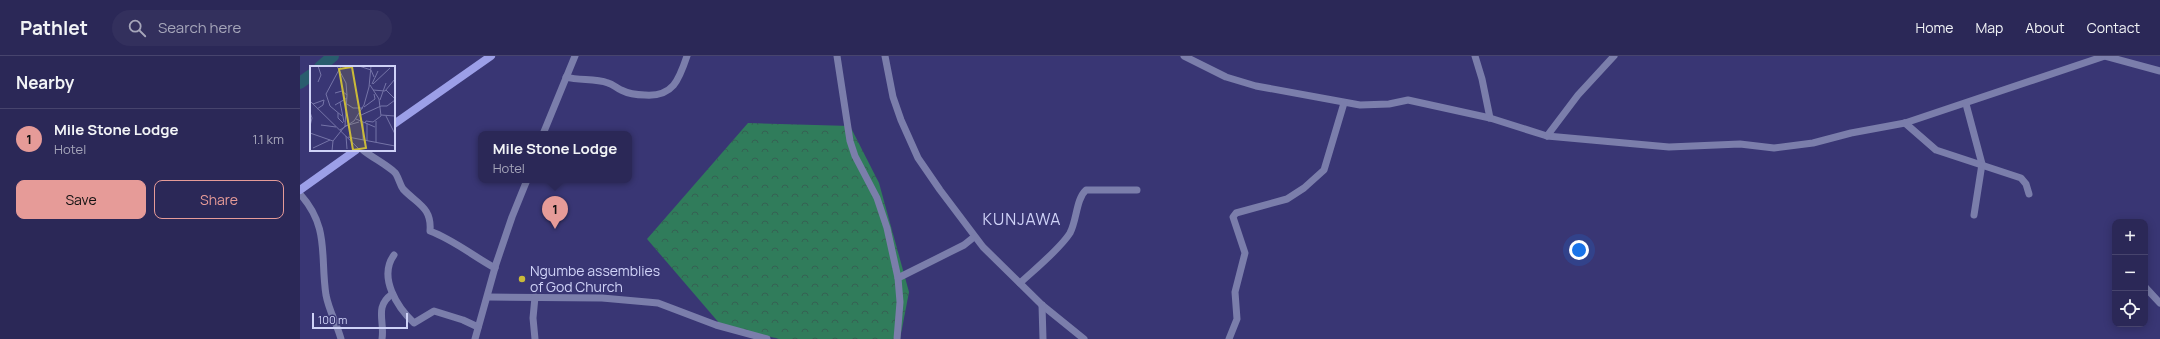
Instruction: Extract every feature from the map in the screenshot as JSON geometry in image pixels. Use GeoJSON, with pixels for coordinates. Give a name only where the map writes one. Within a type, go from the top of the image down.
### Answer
{"type":"FeatureCollection","features":[{"type":"Feature","properties":{"kind":"main road"},"geometry":{"type":"LineString","coordinates":[[395,123],[491,56]]}},
{"type":"Feature","properties":{"kind":"main road"},"geometry":{"type":"LineString","coordinates":[[300,190],[355,151]]}},
{"type":"Feature","properties":{"kind":"street"},"geometry":{"type":"LineString","coordinates":[[544,131],[575,56]]}},
{"type":"Feature","properties":{"kind":"street"},"geometry":{"type":"LineString","coordinates":[[566,77],[580,81],[607,82],[620,90],[635,95],[660,95],[667,93],[672,88],[687,56]]}},
{"type":"Feature","properties":{"kind":"street"},"geometry":{"type":"LineString","coordinates":[[837,56],[850,141],[855,156],[872,185],[877,198],[887,228],[898,278],[900,302],[897,339]]}},
{"type":"Feature","properties":{"kind":"street"},"geometry":{"type":"LineString","coordinates":[[885,56],[893,98],[909,141],[940,190],[974,237],[1042,305],[1084,339]]}},
{"type":"Feature","properties":{"kind":"street"},"geometry":{"type":"LineString","coordinates":[[1184,56],[1226,78],[1256,86],[1304,93],[1344,103],[1360,105],[1389,104],[1402,100],[1408,100],[1490,118],[1547,136],[1653,146],[1740,144],[1774,148],[1813,143],[1851,133],[1906,123],[2105,56],[2160,70]]}},
{"type":"Feature","properties":{"kind":"street"},"geometry":{"type":"LineString","coordinates":[[1475,56],[1490,118]]}},
{"type":"Feature","properties":{"kind":"street"},"geometry":{"type":"LineString","coordinates":[[1547,136],[1578,95],[1614,56]]}},
{"type":"Feature","properties":{"kind":"street"},"geometry":{"type":"LineString","coordinates":[[1229,339],[1237,319],[1235,292],[1245,253],[1233,217],[1236,214],[1287,200],[1321,174],[1327,166],[1344,103]]}},
{"type":"Feature","properties":{"kind":"street"},"geometry":{"type":"LineString","coordinates":[[1966,104],[1982,164],[1974,216]]}},
{"type":"Feature","properties":{"kind":"street"},"geometry":{"type":"LineString","coordinates":[[1906,123],[1936,150],[2021,178],[2026,184],[2029,194]]}},
{"type":"Feature","properties":{"kind":"street"},"geometry":{"type":"LineString","coordinates":[[364,151],[396,173],[402,188],[417,199],[428,214],[431,222],[430,231],[449,238],[474,256],[495,268]]}},
{"type":"Feature","properties":{"kind":"street"},"geometry":{"type":"LineString","coordinates":[[474,339],[488,298],[495,268],[526,183]]}},
{"type":"Feature","properties":{"kind":"street"},"geometry":{"type":"LineString","coordinates":[[1020,283],[1046,259],[1069,234],[1076,220],[1083,193],[1086,190],[1137,190]]}},
{"type":"Feature","properties":{"kind":"street"},"geometry":{"type":"LineString","coordinates":[[300,194],[308,203],[323,240],[326,296],[341,339]]}},
{"type":"Feature","properties":{"kind":"street"},"geometry":{"type":"LineString","coordinates":[[898,278],[945,255],[974,237]]}},
{"type":"Feature","properties":{"kind":"street"},"geometry":{"type":"LineString","coordinates":[[394,255],[390,261],[388,274],[392,294],[414,324],[434,311],[463,320],[478,328]]}},
{"type":"Feature","properties":{"kind":"street"},"geometry":{"type":"LineString","coordinates":[[2148,290],[2160,303]]}},
{"type":"Feature","properties":{"kind":"street"},"geometry":{"type":"LineString","coordinates":[[382,339],[382,309],[384,299],[392,294]]}},
{"type":"Feature","properties":{"kind":"street"},"geometry":{"type":"LineString","coordinates":[[535,297],[533,318],[535,339]]}},
{"type":"Feature","properties":{"kind":"street"},"geometry":{"type":"LineString","coordinates":[[488,298],[602,298],[658,303],[716,325],[767,339]]}},
{"type":"Feature","properties":{"kind":"street"},"geometry":{"type":"LineString","coordinates":[[1042,305],[1043,339]]}},
{"type":"Feature","properties":{"kind":"green space"},"geometry":{"type":"Polygon","coordinates":[[[748,123],[850,126],[879,183],[909,292],[900,339],[779,339],[720,324],[647,239],[748,123]]]}},
{"type":"Feature","properties":{"kind":"waterway"},"geometry":{"type":"LineString","coordinates":[[321,66],[333,56]]}},
{"type":"Feature","properties":{"kind":"waterway"},"geometry":{"type":"LineString","coordinates":[[300,83],[310,76]]}},
{"type":"Feature","properties":{"kind":"place","name":"Mile Stone Lodge"},"geometry":{"type":"Point","coordinates":[555,229]}},
{"type":"Feature","properties":{"kind":"place","name":"Ngumbe assemblies of God Church"},"geometry":{"type":"Point","coordinates":[522,279]}},
{"type":"Feature","properties":{"kind":"district","name":"KUNJAWA"},"geometry":{"type":"Point","coordinates":[1022,219]}}]}
